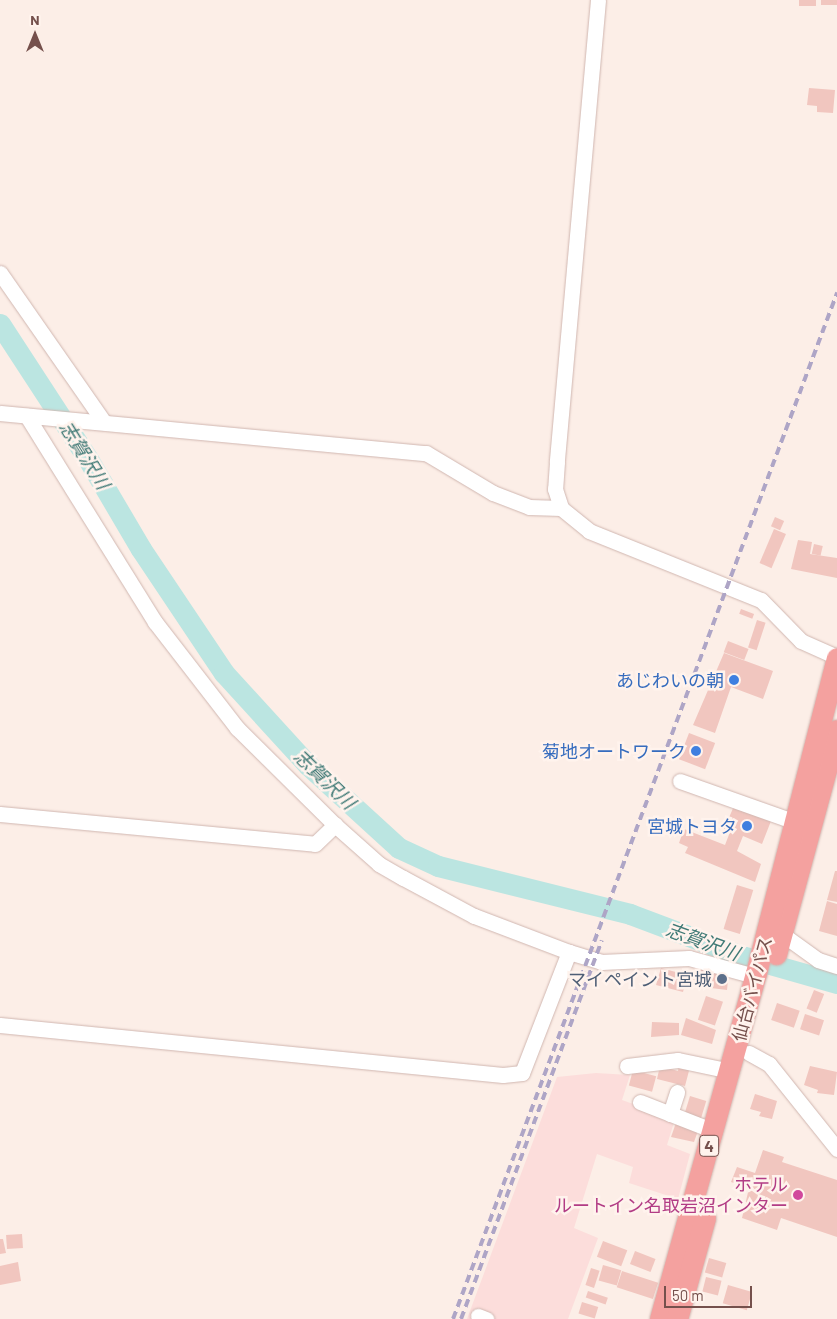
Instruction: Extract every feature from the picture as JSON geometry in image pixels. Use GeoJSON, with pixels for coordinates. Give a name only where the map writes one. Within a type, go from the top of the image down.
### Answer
{"type":"FeatureCollection","features":[{"type":"Feature","properties":{"kind":"highway","name":"仙台バイパス"},"geometry":{"type":"LineString","coordinates":[[774,945],[796,822],[837,658]]}},
{"type":"Feature","properties":{"kind":"highway","name":"仙台バイパス"},"geometry":{"type":"LineString","coordinates":[[660,1319],[730,1071],[761,976],[774,945],[837,730]]}},
{"type":"Feature","properties":{"kind":"highway","name":"仙台バイパス"},"geometry":{"type":"LineString","coordinates":[[678,1319],[749,1053],[761,976]]}},
{"type":"Feature","properties":{"kind":"street"},"geometry":{"type":"LineString","coordinates":[[598,0],[557,462],[556,489],[561,508],[589,531],[761,600],[801,642],[837,658]]}},
{"type":"Feature","properties":{"kind":"street"},"geometry":{"type":"LineString","coordinates":[[0,273],[100,421]]}},
{"type":"Feature","properties":{"kind":"street"},"geometry":{"type":"LineString","coordinates":[[0,413],[426,453],[493,493],[529,507],[561,508]]}},
{"type":"Feature","properties":{"kind":"street"},"geometry":{"type":"LineString","coordinates":[[30,416],[155,622],[238,728],[335,825],[379,864],[403,878],[438,894],[474,916],[601,962],[689,958],[761,976]]}},
{"type":"Feature","properties":{"kind":"street"},"geometry":{"type":"LineString","coordinates":[[680,781],[796,822]]}},
{"type":"Feature","properties":{"kind":"street"},"geometry":{"type":"LineString","coordinates":[[0,814],[315,844],[335,825]]}},
{"type":"Feature","properties":{"kind":"street"},"geometry":{"type":"LineString","coordinates":[[774,945],[837,966]]}},
{"type":"Feature","properties":{"kind":"street"},"geometry":{"type":"LineString","coordinates":[[0,1025],[503,1075],[522,1073],[569,952]]}},
{"type":"Feature","properties":{"kind":"street"},"geometry":{"type":"LineString","coordinates":[[749,1053],[769,1064],[837,1149]]}},
{"type":"Feature","properties":{"kind":"street"},"geometry":{"type":"LineString","coordinates":[[627,1066],[675,1056],[730,1071]]}},
{"type":"Feature","properties":{"kind":"street"},"geometry":{"type":"LineString","coordinates":[[670,1114],[677,1092]]}},
{"type":"Feature","properties":{"kind":"street"},"geometry":{"type":"LineString","coordinates":[[640,1102],[714,1131]]}},
{"type":"Feature","properties":{"kind":"shaded area"},"geometry":{"type":"Polygon","coordinates":[[[596,1073],[630,1075],[622,1100],[675,1119],[667,1145],[690,1154],[678,1199],[629,1183],[633,1167],[597,1154],[574,1228],[598,1238],[568,1319],[467,1319],[557,1077],[596,1073]]]}},
{"type":"Feature","properties":{"kind":"building"},"geometry":{"type":"Polygon","coordinates":[[[799,0],[816,0],[816,6],[799,6],[799,0]]]}},
{"type":"Feature","properties":{"kind":"building"},"geometry":{"type":"Polygon","coordinates":[[[821,0],[837,0],[837,5],[821,5],[821,0]]]}},
{"type":"Feature","properties":{"kind":"building"},"geometry":{"type":"Polygon","coordinates":[[[809,88],[835,90],[833,113],[817,112],[817,106],[807,105],[809,88]]]}},
{"type":"Feature","properties":{"kind":"building"},"geometry":{"type":"Polygon","coordinates":[[[775,517],[784,521],[780,530],[771,526],[775,517]]]}},
{"type":"Feature","properties":{"kind":"building"},"geometry":{"type":"Polygon","coordinates":[[[774,529],[786,534],[772,568],[760,563],[774,529]]]}},
{"type":"Feature","properties":{"kind":"building"},"geometry":{"type":"Polygon","coordinates":[[[798,540],[812,542],[810,554],[837,558],[837,578],[791,569],[798,540]]]}},
{"type":"Feature","properties":{"kind":"building"},"geometry":{"type":"Polygon","coordinates":[[[814,544],[823,546],[821,556],[812,554],[814,544]]]}},
{"type":"Feature","properties":{"kind":"building"},"geometry":{"type":"Polygon","coordinates":[[[741,609],[754,614],[752,619],[739,614],[741,609]]]}},
{"type":"Feature","properties":{"kind":"building"},"geometry":{"type":"Polygon","coordinates":[[[757,620],[766,623],[757,650],[748,648],[757,620]]]}},
{"type":"Feature","properties":{"kind":"building"},"geometry":{"type":"Polygon","coordinates":[[[728,641],[749,649],[744,660],[724,652],[728,641]]]}},
{"type":"Feature","properties":{"kind":"building"},"geometry":{"type":"Polygon","coordinates":[[[724,653],[773,671],[763,699],[731,687],[715,733],[693,725],[724,653]]]}},
{"type":"Feature","properties":{"kind":"building"},"geometry":{"type":"Polygon","coordinates":[[[689,733],[715,743],[705,769],[679,759],[689,733]]]}},
{"type":"Feature","properties":{"kind":"building"},"geometry":{"type":"Polygon","coordinates":[[[734,806],[771,821],[762,844],[743,836],[737,851],[761,864],[755,882],[685,853],[688,847],[679,843],[684,829],[725,845],[730,832],[724,829],[734,806]]]}},
{"type":"Feature","properties":{"kind":"building"},"geometry":{"type":"Polygon","coordinates":[[[835,871],[837,871],[837,902],[827,900],[835,871]]]}},
{"type":"Feature","properties":{"kind":"building"},"geometry":{"type":"Polygon","coordinates":[[[737,885],[753,890],[740,934],[724,929],[737,885]]]}},
{"type":"Feature","properties":{"kind":"building"},"geometry":{"type":"Polygon","coordinates":[[[827,901],[837,904],[837,936],[819,931],[827,901]]]}},
{"type":"Feature","properties":{"kind":"building"},"geometry":{"type":"Polygon","coordinates":[[[695,965],[729,970],[727,990],[711,988],[711,982],[693,980],[695,965]]]}},
{"type":"Feature","properties":{"kind":"building"},"geometry":{"type":"Polygon","coordinates":[[[661,968],[683,974],[682,979],[686,980],[683,992],[656,985],[661,968]]]}},
{"type":"Feature","properties":{"kind":"building"},"geometry":{"type":"Polygon","coordinates":[[[814,990],[824,994],[817,1013],[807,1009],[814,990]]]}},
{"type":"Feature","properties":{"kind":"building"},"geometry":{"type":"Polygon","coordinates":[[[706,996],[723,1002],[715,1025],[698,1020],[706,996]]]}},
{"type":"Feature","properties":{"kind":"building"},"geometry":{"type":"Polygon","coordinates":[[[777,1003],[800,1011],[794,1028],[771,1020],[777,1003]]]}},
{"type":"Feature","properties":{"kind":"building"},"geometry":{"type":"Polygon","coordinates":[[[805,1014],[824,1020],[819,1035],[800,1029],[805,1014]]]}},
{"type":"Feature","properties":{"kind":"building"},"geometry":{"type":"Polygon","coordinates":[[[686,1018],[716,1030],[712,1044],[681,1035],[686,1018]]]}},
{"type":"Feature","properties":{"kind":"building"},"geometry":{"type":"Polygon","coordinates":[[[652,1022],[679,1023],[679,1035],[651,1037],[652,1022]]]}},
{"type":"Feature","properties":{"kind":"building"},"geometry":{"type":"Polygon","coordinates":[[[679,1064],[690,1067],[685,1086],[657,1079],[660,1066],[678,1071],[679,1064]]]}},
{"type":"Feature","properties":{"kind":"building"},"geometry":{"type":"Polygon","coordinates":[[[810,1066],[837,1072],[834,1095],[817,1093],[818,1090],[804,1085],[810,1066]]]}},
{"type":"Feature","properties":{"kind":"building"},"geometry":{"type":"Polygon","coordinates":[[[633,1070],[656,1076],[652,1092],[629,1085],[633,1070]]]}},
{"type":"Feature","properties":{"kind":"building"},"geometry":{"type":"Polygon","coordinates":[[[755,1094],[777,1101],[772,1119],[759,1116],[761,1112],[750,1109],[755,1094]]]}},
{"type":"Feature","properties":{"kind":"building"},"geometry":{"type":"Polygon","coordinates":[[[690,1096],[706,1101],[701,1118],[685,1113],[690,1096]]]}},
{"type":"Feature","properties":{"kind":"building"},"geometry":{"type":"Polygon","coordinates":[[[677,1120],[699,1128],[694,1142],[671,1137],[677,1120]]]}},
{"type":"Feature","properties":{"kind":"building"},"geometry":{"type":"Polygon","coordinates":[[[763,1150],[784,1157],[782,1162],[837,1180],[837,1237],[781,1218],[777,1230],[742,1218],[749,1188],[731,1182],[737,1167],[755,1173],[763,1150]]]}},
{"type":"Feature","properties":{"kind":"building"},"geometry":{"type":"Polygon","coordinates":[[[22,1234],[23,1248],[7,1249],[6,1235],[22,1234]]]}},
{"type":"Feature","properties":{"kind":"building"},"geometry":{"type":"Polygon","coordinates":[[[0,1239],[3,1239],[6,1253],[0,1254],[0,1239]]]}},
{"type":"Feature","properties":{"kind":"building"},"geometry":{"type":"Polygon","coordinates":[[[603,1241],[627,1250],[621,1266],[597,1257],[603,1241]]]}},
{"type":"Feature","properties":{"kind":"building"},"geometry":{"type":"Polygon","coordinates":[[[635,1251],[656,1259],[651,1272],[630,1264],[635,1251]]]}},
{"type":"Feature","properties":{"kind":"building"},"geometry":{"type":"Polygon","coordinates":[[[709,1258],[726,1263],[722,1277],[705,1272],[709,1258]]]}},
{"type":"Feature","properties":{"kind":"building"},"geometry":{"type":"Polygon","coordinates":[[[18,1262],[21,1281],[0,1285],[0,1266],[18,1262]]]}},
{"type":"Feature","properties":{"kind":"building"},"geometry":{"type":"Polygon","coordinates":[[[603,1265],[621,1270],[617,1286],[599,1280],[603,1265]]]}},
{"type":"Feature","properties":{"kind":"building"},"geometry":{"type":"Polygon","coordinates":[[[591,1268],[600,1271],[594,1288],[585,1285],[591,1268]]]}},
{"type":"Feature","properties":{"kind":"building"},"geometry":{"type":"Polygon","coordinates":[[[622,1271],[658,1283],[653,1299],[617,1287],[622,1271]]]}},
{"type":"Feature","properties":{"kind":"building"},"geometry":{"type":"Polygon","coordinates":[[[706,1277],[722,1281],[718,1295],[702,1292],[706,1277]]]}},
{"type":"Feature","properties":{"kind":"building"},"geometry":{"type":"Polygon","coordinates":[[[728,1285],[752,1292],[747,1310],[723,1303],[728,1285]]]}},
{"type":"Feature","properties":{"kind":"building"},"geometry":{"type":"Polygon","coordinates":[[[588,1291],[608,1298],[606,1304],[586,1298],[588,1291]]]}},
{"type":"Feature","properties":{"kind":"building"},"geometry":{"type":"Polygon","coordinates":[[[582,1302],[598,1307],[595,1318],[578,1313],[582,1302]]]}},
{"type":"Feature","properties":{"kind":"waterway","name":"志賀沢川"},"geometry":{"type":"LineString","coordinates":[[0,324],[88,459],[141,549],[224,673],[308,765],[399,848],[438,866],[630,914],[742,956],[837,983]]}},
{"type":"Feature","properties":{"kind":"railway"},"geometry":{"type":"LineString","coordinates":[[453,1319],[837,293]]}},
{"type":"Feature","properties":{"kind":"railway"},"geometry":{"type":"LineString","coordinates":[[461,1319],[602,940]]}},
{"type":"Feature","properties":{"kind":"place","name":"あじわいの朝"},"geometry":{"type":"Point","coordinates":[734,680]}},
{"type":"Feature","properties":{"kind":"place","name":"菊地オートワーク"},"geometry":{"type":"Point","coordinates":[696,751]}},
{"type":"Feature","properties":{"kind":"place","name":"宮城トヨタ"},"geometry":{"type":"Point","coordinates":[747,826]}},
{"type":"Feature","properties":{"kind":"place","name":"マイペイント宮城"},"geometry":{"type":"Point","coordinates":[722,979]}},
{"type":"Feature","properties":{"kind":"place","name":"ホテル ルートイン名取岩沼インター"},"geometry":{"type":"Point","coordinates":[798,1195]}}]}
